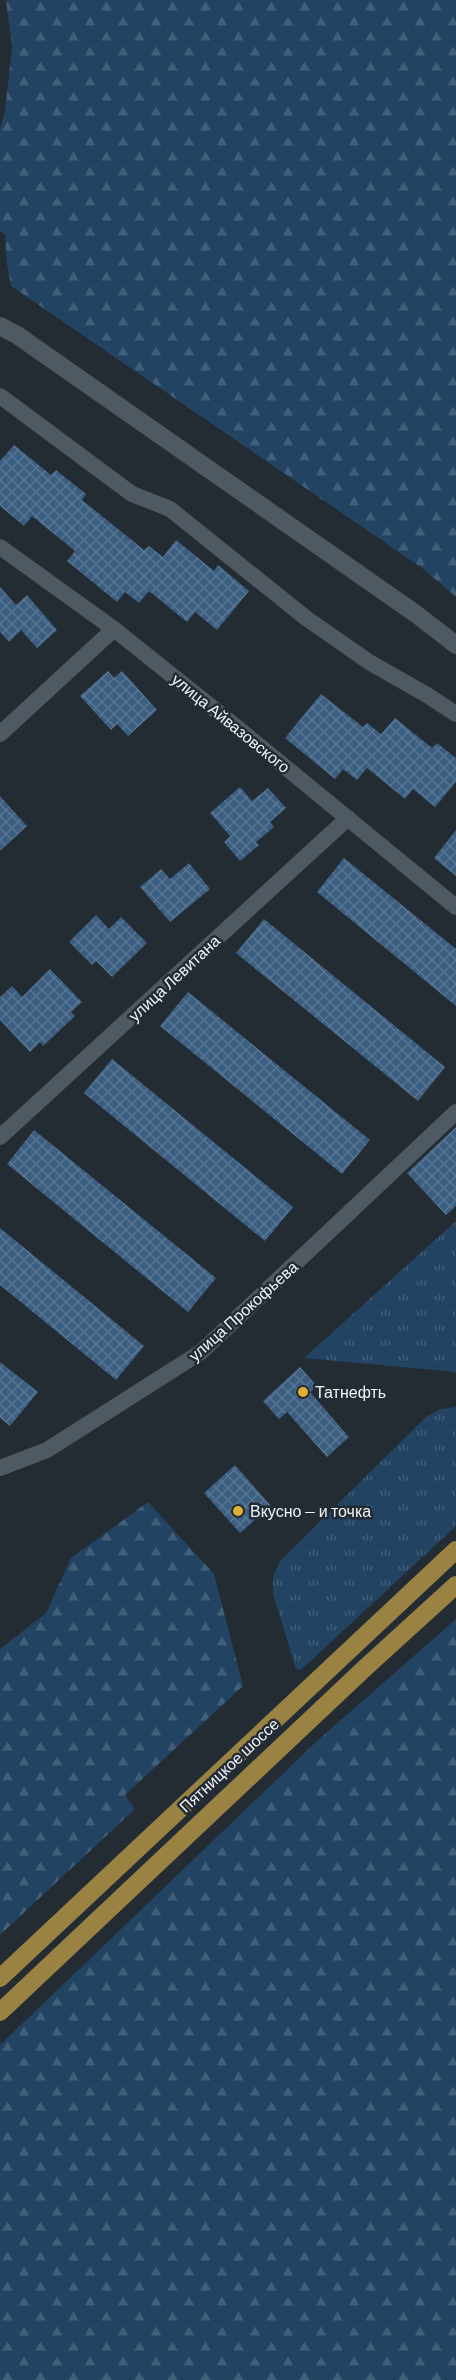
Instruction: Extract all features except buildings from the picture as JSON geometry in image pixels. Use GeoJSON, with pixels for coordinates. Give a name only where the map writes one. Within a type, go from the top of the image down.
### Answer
{"type":"FeatureCollection","features":[{"type":"Feature","properties":{"kind":"main road","name":"Пятницкое шоссе"},"geometry":{"type":"LineString","coordinates":[[0,1978],[456,1550]]}},
{"type":"Feature","properties":{"kind":"main road","name":"Пятницкое шоссе"},"geometry":{"type":"LineString","coordinates":[[0,2012],[456,1585]]}},
{"type":"Feature","properties":{"kind":"street"},"geometry":{"type":"LineString","coordinates":[[0,326],[17,335],[209,468],[416,614],[456,645]]}},
{"type":"Feature","properties":{"kind":"street"},"geometry":{"type":"LineString","coordinates":[[0,396],[132,494],[170,509],[306,618],[360,656],[456,714]]}},
{"type":"Feature","properties":{"kind":"street","name":"улица Айвазовского"},"geometry":{"type":"LineString","coordinates":[[0,547],[114,629],[456,907]]}},
{"type":"Feature","properties":{"kind":"street"},"geometry":{"type":"LineString","coordinates":[[0,734],[114,629]]}},
{"type":"Feature","properties":{"kind":"street","name":"улица Левитана"},"geometry":{"type":"LineString","coordinates":[[0,1137],[348,818]]}},
{"type":"Feature","properties":{"kind":"street","name":"улица Прокофьева"},"geometry":{"type":"LineString","coordinates":[[0,1468],[47,1450],[201,1352],[456,1112]]}},
{"type":"Feature","properties":{"kind":"green space"},"geometry":{"type":"Polygon","coordinates":[[[6,0],[456,0],[456,597],[422,568],[11,286],[5,235],[0,231],[0,129],[5,111],[12,47],[6,0]]]}},
{"type":"Feature","properties":{"kind":"green space"},"geometry":{"type":"Polygon","coordinates":[[[456,1221],[456,1372],[304,1358],[456,1221]]]}},
{"type":"Feature","properties":{"kind":"green space"},"geometry":{"type":"Polygon","coordinates":[[[456,1407],[456,1526],[301,1670],[296,1669],[273,1594],[273,1577],[280,1561],[426,1417],[441,1409],[456,1407]]]}},
{"type":"Feature","properties":{"kind":"green space"},"geometry":{"type":"Polygon","coordinates":[[[148,1502],[214,1574],[243,1686],[125,1795],[135,1809],[0,1935],[0,1649],[46,1613],[71,1558],[148,1502]]]}},
{"type":"Feature","properties":{"kind":"green space"},"geometry":{"type":"Polygon","coordinates":[[[456,1619],[456,2380],[0,2380],[0,2045],[317,1741],[456,1619]]]}},
{"type":"Feature","properties":{"kind":"place","name":"Татнефть"},"geometry":{"type":"Point","coordinates":[303,1392]}},
{"type":"Feature","properties":{"kind":"place","name":"Вкусно — и точка"},"geometry":{"type":"Point","coordinates":[238,1511]}}]}
